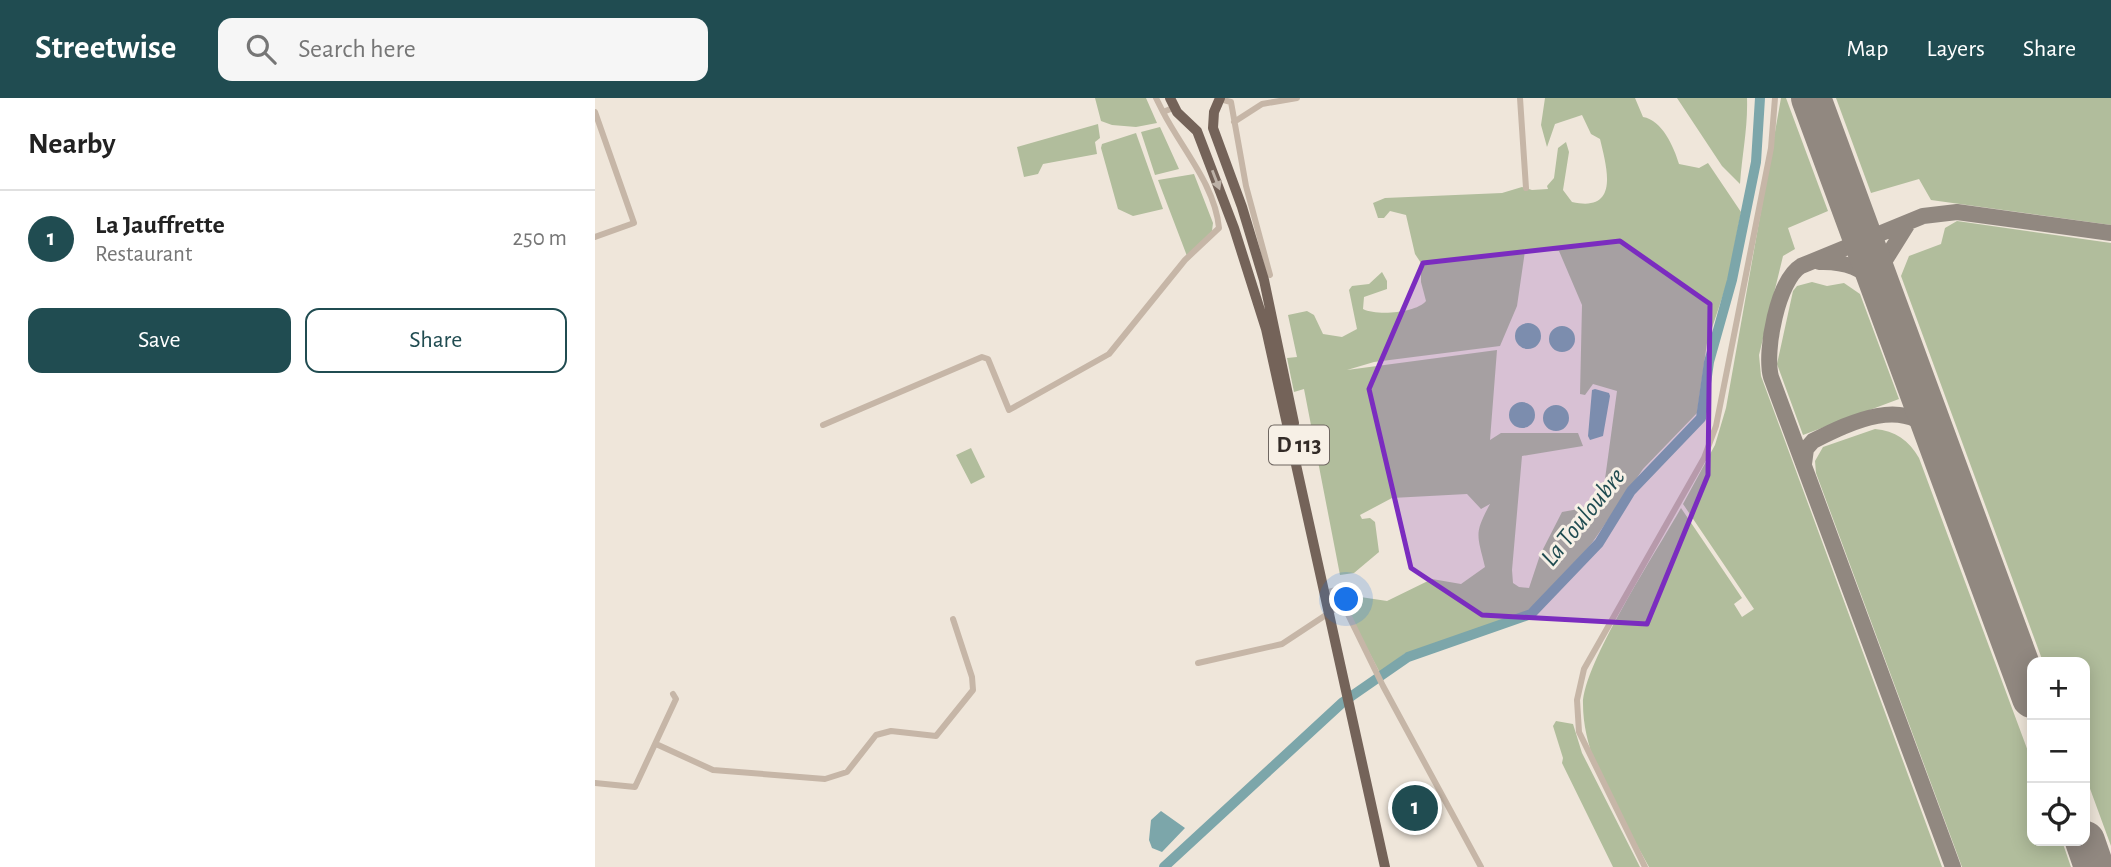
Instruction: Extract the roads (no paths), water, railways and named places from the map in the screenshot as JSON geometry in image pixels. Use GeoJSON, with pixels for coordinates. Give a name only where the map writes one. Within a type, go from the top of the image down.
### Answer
{"type":"FeatureCollection","features":[{"type":"Feature","properties":{"kind":"main road"},"geometry":{"type":"LineString","coordinates":[[1169,106],[1187,119],[1201,119],[1214,112],[1225,99]]}},
{"type":"Feature","properties":{"kind":"main road","name":"D 113"},"geometry":{"type":"LineString","coordinates":[[1214,112],[1213,128],[1242,207],[1264,280],[1328,592]]}},
{"type":"Feature","properties":{"kind":"main road","name":"D 113"},"geometry":{"type":"LineString","coordinates":[[1187,119],[1197,131],[1225,202],[1259,303],[1392,867]]}},
{"type":"Feature","properties":{"kind":"main road","name":"D 113"},"geometry":{"type":"LineString","coordinates":[[1354,708],[1385,867]]}},
{"type":"Feature","properties":{"kind":"street"},"geometry":{"type":"LineString","coordinates":[[823,425],[982,357],[988,359],[1009,411],[1109,354],[1185,260],[1219,228],[1202,174],[1182,149],[1169,106],[1156,98]]}},
{"type":"Feature","properties":{"kind":"street"},"geometry":{"type":"LineString","coordinates":[[1234,122],[1262,104],[1297,98]]}},
{"type":"Feature","properties":{"kind":"street"},"geometry":{"type":"LineString","coordinates":[[1520,98],[1527,188]]}},
{"type":"Feature","properties":{"kind":"street"},"geometry":{"type":"LineString","coordinates":[[1645,867],[1579,732],[1580,684],[1584,668],[1703,458],[1716,426],[1771,148],[1775,98]]}},
{"type":"Feature","properties":{"kind":"street"},"geometry":{"type":"LineString","coordinates":[[1225,99],[1234,122],[1246,186],[1270,275]]}},
{"type":"Feature","properties":{"kind":"street"},"geometry":{"type":"LineString","coordinates":[[595,113],[633,223],[595,237]]}},
{"type":"Feature","properties":{"kind":"street"},"geometry":{"type":"LineString","coordinates":[[1328,592],[1336,590],[1383,686],[1481,867]]}},
{"type":"Feature","properties":{"kind":"street"},"geometry":{"type":"LineString","coordinates":[[1198,663],[1282,644],[1332,610]]}},
{"type":"Feature","properties":{"kind":"street"},"geometry":{"type":"LineString","coordinates":[[656,744],[713,770],[825,779],[847,772],[876,735],[891,732],[931,738],[942,730],[973,691],[972,677],[953,619]]}},
{"type":"Feature","properties":{"kind":"street"},"geometry":{"type":"LineString","coordinates":[[595,783],[635,787],[676,699],[673,694]]}},
{"type":"Feature","properties":{"kind":"water"},"geometry":{"type":"Polygon","coordinates":[[[1528,323],[1537,327],[1541,336],[1537,345],[1528,349],[1519,345],[1515,336],[1519,327],[1528,323]]]}},
{"type":"Feature","properties":{"kind":"water"},"geometry":{"type":"Polygon","coordinates":[[[1562,326],[1571,330],[1575,339],[1571,348],[1562,352],[1553,348],[1549,339],[1553,330],[1562,326]]]}},
{"type":"Feature","properties":{"kind":"water"},"geometry":{"type":"Polygon","coordinates":[[[1592,390],[1609,393],[1610,396],[1603,436],[1590,440],[1588,436],[1592,390]]]}},
{"type":"Feature","properties":{"kind":"water"},"geometry":{"type":"Polygon","coordinates":[[[1522,402],[1531,406],[1535,415],[1531,424],[1522,428],[1513,424],[1509,415],[1513,406],[1522,402]]]}},
{"type":"Feature","properties":{"kind":"water"},"geometry":{"type":"Polygon","coordinates":[[[1556,405],[1565,409],[1569,418],[1565,427],[1556,431],[1547,427],[1543,418],[1547,409],[1556,405]]]}},
{"type":"Feature","properties":{"kind":"water"},"geometry":{"type":"Polygon","coordinates":[[[1161,811],[1185,828],[1162,852],[1152,848],[1149,840],[1151,820],[1161,811]]]}},
{"type":"Feature","properties":{"kind":"waterway","name":"La Touloubre"},"geometry":{"type":"LineString","coordinates":[[1164,867],[1343,702],[1408,657],[1531,614],[1599,543],[1631,491],[1701,418],[1709,362],[1732,280],[1756,162],[1760,98]]}},
{"type":"Feature","properties":{"kind":"place","name":"La Jauffrette"},"geometry":{"type":"Point","coordinates":[1415,808]}}]}
